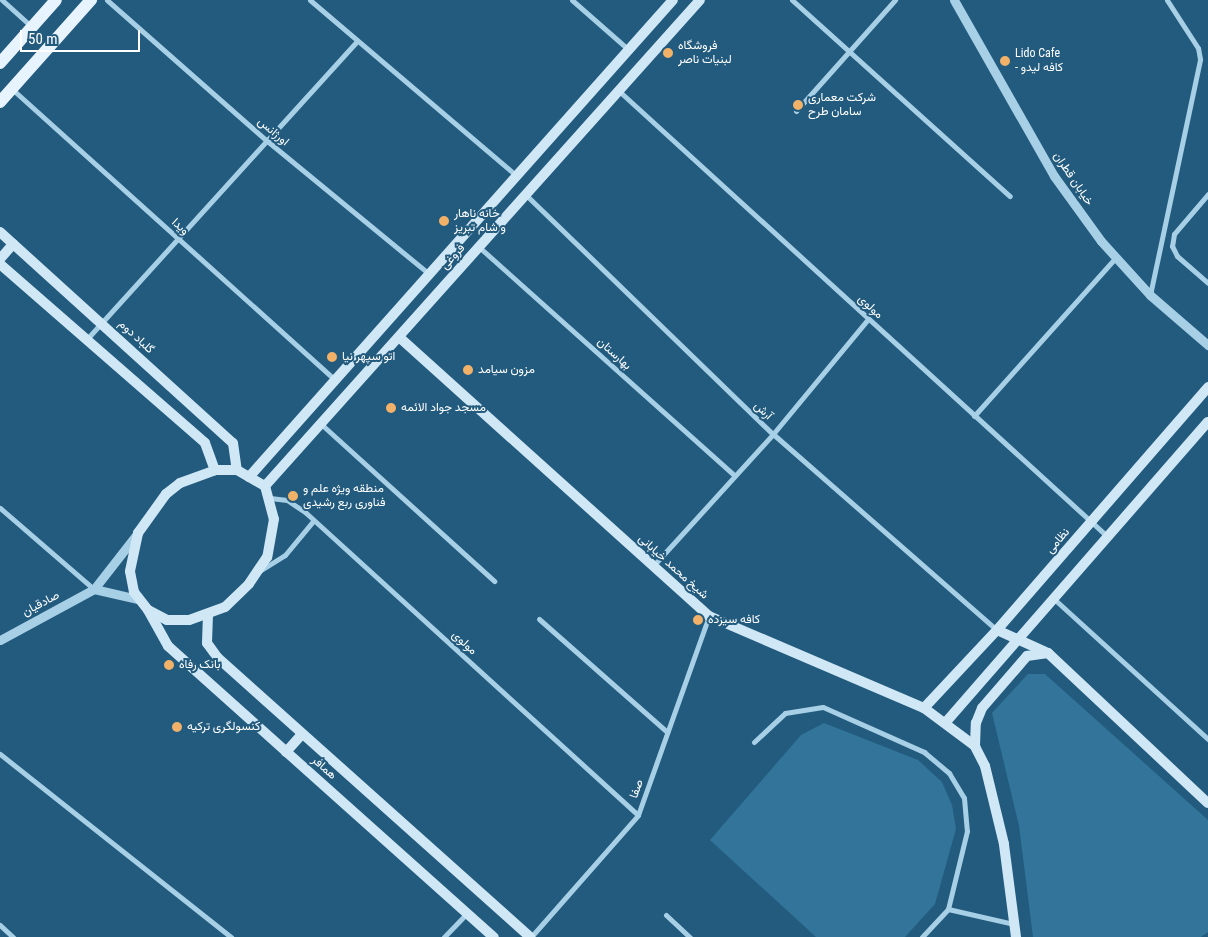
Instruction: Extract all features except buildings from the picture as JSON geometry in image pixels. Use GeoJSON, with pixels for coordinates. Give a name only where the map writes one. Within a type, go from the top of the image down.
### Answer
{"type":"FeatureCollection","features":[{"type":"Feature","properties":{"kind":"main road"},"geometry":{"type":"LineString","coordinates":[[0,63],[56,0]]}},
{"type":"Feature","properties":{"kind":"main road"},"geometry":{"type":"LineString","coordinates":[[0,102],[91,0]]}},
{"type":"Feature","properties":{"kind":"main road","name":"فروغى"},"geometry":{"type":"LineString","coordinates":[[249,477],[673,0]]}},
{"type":"Feature","properties":{"kind":"main road","name":"فروغى"},"geometry":{"type":"LineString","coordinates":[[265,486],[700,0]]}},
{"type":"Feature","properties":{"kind":"main road","name":"گلباد دوم"},"geometry":{"type":"LineString","coordinates":[[0,232],[233,443],[237,470]]}},
{"type":"Feature","properties":{"kind":"main road"},"geometry":{"type":"LineString","coordinates":[[0,258],[13,244]]}},
{"type":"Feature","properties":{"kind":"main road"},"geometry":{"type":"LineString","coordinates":[[0,264],[205,443],[215,470]]}},
{"type":"Feature","properties":{"kind":"main road","name":"شیخ محمد خیابانی"},"geometry":{"type":"LineString","coordinates":[[398,337],[709,616],[924,708],[946,722],[975,746]]}},
{"type":"Feature","properties":{"kind":"main road","name":"نظامی"},"geometry":{"type":"LineString","coordinates":[[924,708],[997,630],[1208,387]]}},
{"type":"Feature","properties":{"kind":"main road"},"geometry":{"type":"LineString","coordinates":[[946,722],[1208,422]]}},
{"type":"Feature","properties":{"kind":"main road"},"geometry":{"type":"LineString","coordinates":[[215,470],[237,470],[265,486],[270,498],[274,519],[272,539],[259,571],[238,596],[208,614],[189,620],[167,620],[148,610],[137,599],[130,571],[138,533],[166,494],[180,483],[215,470]]}},
{"type":"Feature","properties":{"kind":"main road","name":"همافر"},"geometry":{"type":"LineString","coordinates":[[148,610],[168,646],[494,937]]}},
{"type":"Feature","properties":{"kind":"main road","name":"همافر"},"geometry":{"type":"LineString","coordinates":[[208,614],[207,643],[218,658],[531,937]]}},
{"type":"Feature","properties":{"kind":"main road"},"geometry":{"type":"LineString","coordinates":[[997,630],[1020,638],[1048,653],[1208,803]]}},
{"type":"Feature","properties":{"kind":"main road"},"geometry":{"type":"LineString","coordinates":[[1016,937],[1004,844],[985,766],[975,746],[976,723],[982,708],[1027,656],[1048,653]]}},
{"type":"Feature","properties":{"kind":"main road"},"geometry":{"type":"LineString","coordinates":[[286,752],[302,734]]}},
{"type":"Feature","properties":{"kind":"street"},"geometry":{"type":"LineString","coordinates":[[2,0],[32,27]]}},
{"type":"Feature","properties":{"kind":"street","name":"اورژانس"},"geometry":{"type":"LineString","coordinates":[[107,0],[266,140],[429,274]]}},
{"type":"Feature","properties":{"kind":"street"},"geometry":{"type":"LineString","coordinates":[[310,0],[517,176]]}},
{"type":"Feature","properties":{"kind":"street"},"geometry":{"type":"LineString","coordinates":[[572,0],[629,50]]}},
{"type":"Feature","properties":{"kind":"street"},"geometry":{"type":"LineString","coordinates":[[792,0],[1010,196]]}},
{"type":"Feature","properties":{"kind":"street"},"geometry":{"type":"LineString","coordinates":[[796,111],[895,0]]}},
{"type":"Feature","properties":{"kind":"street","name":"خیابان قطران"},"geometry":{"type":"LineString","coordinates":[[954,0],[1054,176],[1116,257],[1150,295],[1208,345]]}},
{"type":"Feature","properties":{"kind":"street"},"geometry":{"type":"LineString","coordinates":[[1150,295],[1200,59],[1198,48],[1167,0]]}},
{"type":"Feature","properties":{"kind":"street"},"geometry":{"type":"LineString","coordinates":[[86,340],[357,41]]}},
{"type":"Feature","properties":{"kind":"street","name":"ویدا"},"geometry":{"type":"LineString","coordinates":[[12,89],[335,380]]}},
{"type":"Feature","properties":{"kind":"street","name":"مولوی"},"geometry":{"type":"LineString","coordinates":[[619,91],[1108,537]]}},
{"type":"Feature","properties":{"kind":"street"},"geometry":{"type":"LineString","coordinates":[[1208,194],[1174,234],[1172,246],[1177,256],[1208,283]]}},
{"type":"Feature","properties":{"kind":"street","name":"آرش"},"geometry":{"type":"LineString","coordinates":[[526,195],[773,434],[997,630]]}},
{"type":"Feature","properties":{"kind":"street","name":"بهارستان"},"geometry":{"type":"LineString","coordinates":[[479,247],[735,476]]}},
{"type":"Feature","properties":{"kind":"street"},"geometry":{"type":"LineString","coordinates":[[974,416],[1116,257]]}},
{"type":"Feature","properties":{"kind":"street"},"geometry":{"type":"LineString","coordinates":[[653,566],[773,434],[868,319]]}},
{"type":"Feature","properties":{"kind":"street"},"geometry":{"type":"LineString","coordinates":[[321,424],[494,581]]}},
{"type":"Feature","properties":{"kind":"street","name":"مولوی"},"geometry":{"type":"LineString","coordinates":[[270,498],[296,504],[638,815]]}},
{"type":"Feature","properties":{"kind":"street"},"geometry":{"type":"LineString","coordinates":[[0,508],[94,589],[137,599]]}},
{"type":"Feature","properties":{"kind":"street"},"geometry":{"type":"LineString","coordinates":[[259,571],[285,555],[314,520]]}},
{"type":"Feature","properties":{"kind":"street"},"geometry":{"type":"LineString","coordinates":[[94,589],[138,533]]}},
{"type":"Feature","properties":{"kind":"street","name":"صادقیان"},"geometry":{"type":"LineString","coordinates":[[0,640],[94,589]]}},
{"type":"Feature","properties":{"kind":"street"},"geometry":{"type":"LineString","coordinates":[[1053,598],[1208,739]]}},
{"type":"Feature","properties":{"kind":"street","name":"صفا"},"geometry":{"type":"LineString","coordinates":[[531,937],[638,815],[709,616]]}},
{"type":"Feature","properties":{"kind":"street"},"geometry":{"type":"LineString","coordinates":[[539,618],[667,732]]}},
{"type":"Feature","properties":{"kind":"street"},"geometry":{"type":"LineString","coordinates":[[754,742],[786,712],[823,707],[924,752],[949,773],[964,798],[967,832],[948,909],[922,937]]}},
{"type":"Feature","properties":{"kind":"street"},"geometry":{"type":"LineString","coordinates":[[0,762],[2,755],[231,937]]}},
{"type":"Feature","properties":{"kind":"street"},"geometry":{"type":"LineString","coordinates":[[948,909],[1015,924]]}},
{"type":"Feature","properties":{"kind":"street"},"geometry":{"type":"LineString","coordinates":[[444,937],[467,913]]}},
{"type":"Feature","properties":{"kind":"street"},"geometry":{"type":"LineString","coordinates":[[666,915],[690,937]]}},
{"type":"Feature","properties":{"kind":"street"},"geometry":{"type":"LineString","coordinates":[[0,925],[13,937]]}},
{"type":"Feature","properties":{"kind":"shaded area"},"geometry":{"type":"Polygon","coordinates":[[[1028,674],[1045,674],[1208,820],[1208,932],[1201,937],[1033,937],[1019,826],[992,713],[1028,674]]]}},
{"type":"Feature","properties":{"kind":"shaded area"},"geometry":{"type":"Polygon","coordinates":[[[824,723],[918,760],[942,782],[952,805],[956,829],[935,904],[905,937],[816,937],[710,840],[801,735],[824,723]]]}},
{"type":"Feature","properties":{"kind":"place","name":"فروشگاه لبنیات ناصر"},"geometry":{"type":"Point","coordinates":[668,53]}},
{"type":"Feature","properties":{"kind":"place","name":"Lido Cafe - کافه لیدو"},"geometry":{"type":"Point","coordinates":[1005,61]}},
{"type":"Feature","properties":{"kind":"place","name":"شرکت معماری سامان طرح"},"geometry":{"type":"Point","coordinates":[798,105]}},
{"type":"Feature","properties":{"kind":"place","name":"خانه ناهار و شام تبریز"},"geometry":{"type":"Point","coordinates":[444,221]}},
{"type":"Feature","properties":{"kind":"place","name":"اتو سپهر نیا"},"geometry":{"type":"Point","coordinates":[332,357]}},
{"type":"Feature","properties":{"kind":"place","name":"مزون سیامد"},"geometry":{"type":"Point","coordinates":[468,370]}},
{"type":"Feature","properties":{"kind":"place","name":"مسجد جواد الائمه"},"geometry":{"type":"Point","coordinates":[391,408]}},
{"type":"Feature","properties":{"kind":"place","name":"منطقه ویژه علم و فناوری ربع رشیدی"},"geometry":{"type":"Point","coordinates":[293,496]}},
{"type":"Feature","properties":{"kind":"place","name":"کافه سیزده"},"geometry":{"type":"Point","coordinates":[698,620]}},
{"type":"Feature","properties":{"kind":"place","name":"بانک رفاه"},"geometry":{"type":"Point","coordinates":[169,665]}},
{"type":"Feature","properties":{"kind":"place","name":"کنسولگری ترکیه"},"geometry":{"type":"Point","coordinates":[177,727]}}]}
